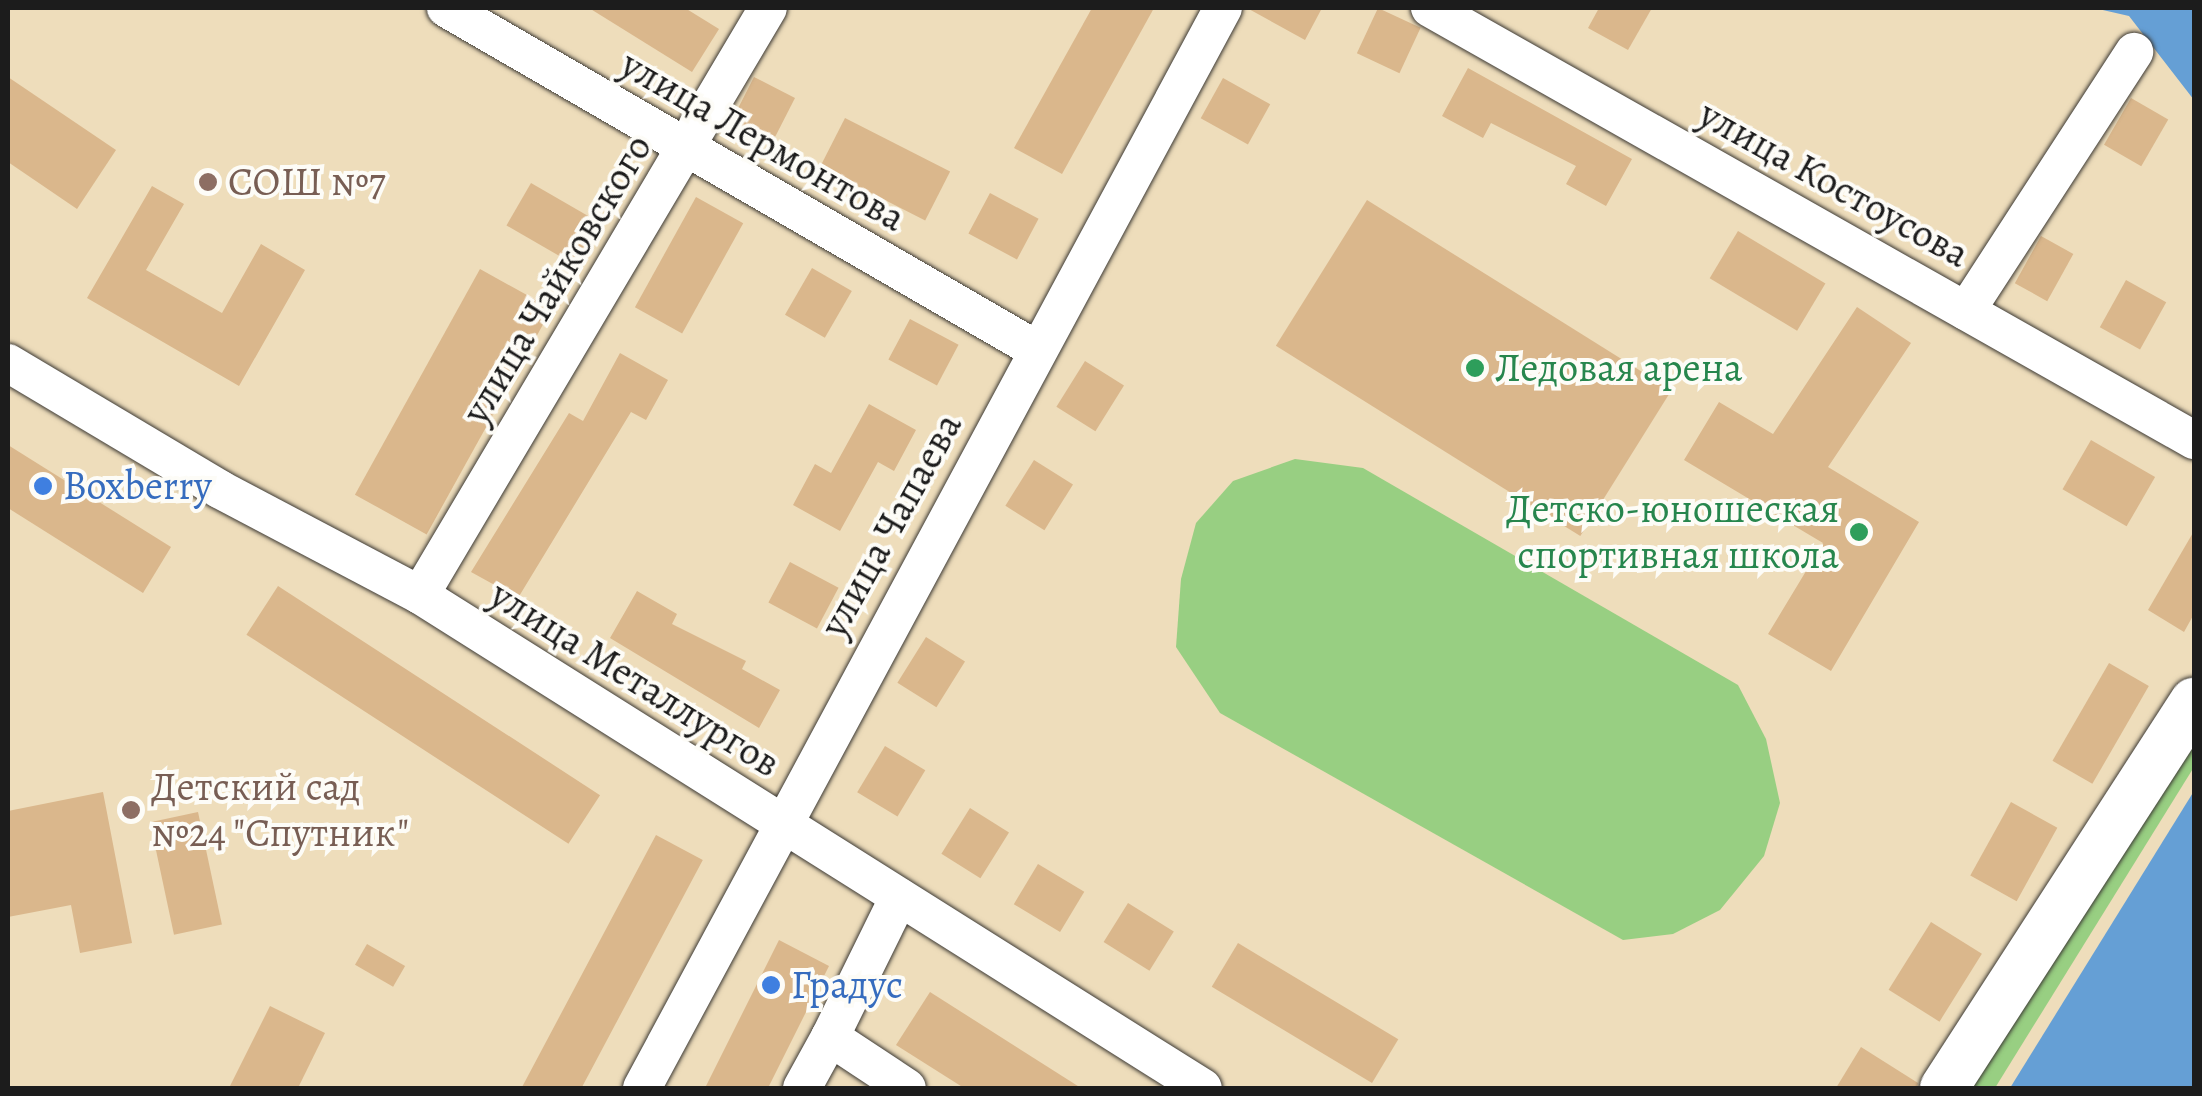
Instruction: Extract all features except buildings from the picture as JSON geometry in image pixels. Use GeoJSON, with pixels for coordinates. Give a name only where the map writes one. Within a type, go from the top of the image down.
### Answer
{"type":"FeatureCollection","features":[{"type":"Feature","properties":{"kind":"main road"},"geometry":{"type":"LineString","coordinates":[[1944,1088],[2194,702]]}},
{"type":"Feature","properties":{"kind":"street","name":"улица Лермонтова"},"geometry":{"type":"LineString","coordinates":[[446,8],[1037,350]]}},
{"type":"Feature","properties":{"kind":"street","name":"улица Чайковского"},"geometry":{"type":"LineString","coordinates":[[420,595],[768,8]]}},
{"type":"Feature","properties":{"kind":"street","name":"улица Чапаева"},"geometry":{"type":"LineString","coordinates":[[642,1088],[1037,350],[1086,288],[1223,8]]}},
{"type":"Feature","properties":{"kind":"street","name":"улица Костоусова"},"geometry":{"type":"LineString","coordinates":[[1430,8],[2194,440]]}},
{"type":"Feature","properties":{"kind":"street"},"geometry":{"type":"LineString","coordinates":[[1966,310],[2134,52]]}},
{"type":"Feature","properties":{"kind":"street","name":"улица Металлургов"},"geometry":{"type":"LineString","coordinates":[[8,363],[219,489],[420,595],[1204,1088]]}},
{"type":"Feature","properties":{"kind":"street"},"geometry":{"type":"LineString","coordinates":[[802,1088],[899,897]]}},
{"type":"Feature","properties":{"kind":"street"},"geometry":{"type":"LineString","coordinates":[[830,1037],[907,1088]]}},
{"type":"Feature","properties":{"kind":"green space"},"geometry":{"type":"Polygon","coordinates":[[[1295,459],[1363,468],[1738,685],[1766,739],[1780,803],[1764,856],[1720,910],[1673,934],[1623,940],[1220,713],[1176,647],[1181,579],[1196,523],[1233,481],[1295,459]]]}},
{"type":"Feature","properties":{"kind":"green space"},"geometry":{"type":"Polygon","coordinates":[[[2194,737],[2194,767],[1995,1088],[1967,1088],[2194,737]]]}},
{"type":"Feature","properties":{"kind":"water"},"geometry":{"type":"Polygon","coordinates":[[[2094,8],[2194,8],[2194,100],[2129,16],[2094,8]]]}},
{"type":"Feature","properties":{"kind":"water"},"geometry":{"type":"Polygon","coordinates":[[[2194,791],[2194,1088],[2010,1088],[2194,791]]]}},
{"type":"Feature","properties":{"kind":"place","name":"СОШ №7"},"geometry":{"type":"Point","coordinates":[208,182]}},
{"type":"Feature","properties":{"kind":"place","name":"Ледовая арена"},"geometry":{"type":"Point","coordinates":[1475,368]}},
{"type":"Feature","properties":{"kind":"place","name":"Boxberry"},"geometry":{"type":"Point","coordinates":[43,486]}},
{"type":"Feature","properties":{"kind":"place","name":"Детско-юношеская спортивная школа"},"geometry":{"type":"Point","coordinates":[1859,532]}},
{"type":"Feature","properties":{"kind":"place","name":"Детский сад №24 \"Спутник\""},"geometry":{"type":"Point","coordinates":[131,810]}},
{"type":"Feature","properties":{"kind":"place","name":"Градус"},"geometry":{"type":"Point","coordinates":[771,985]}}]}
